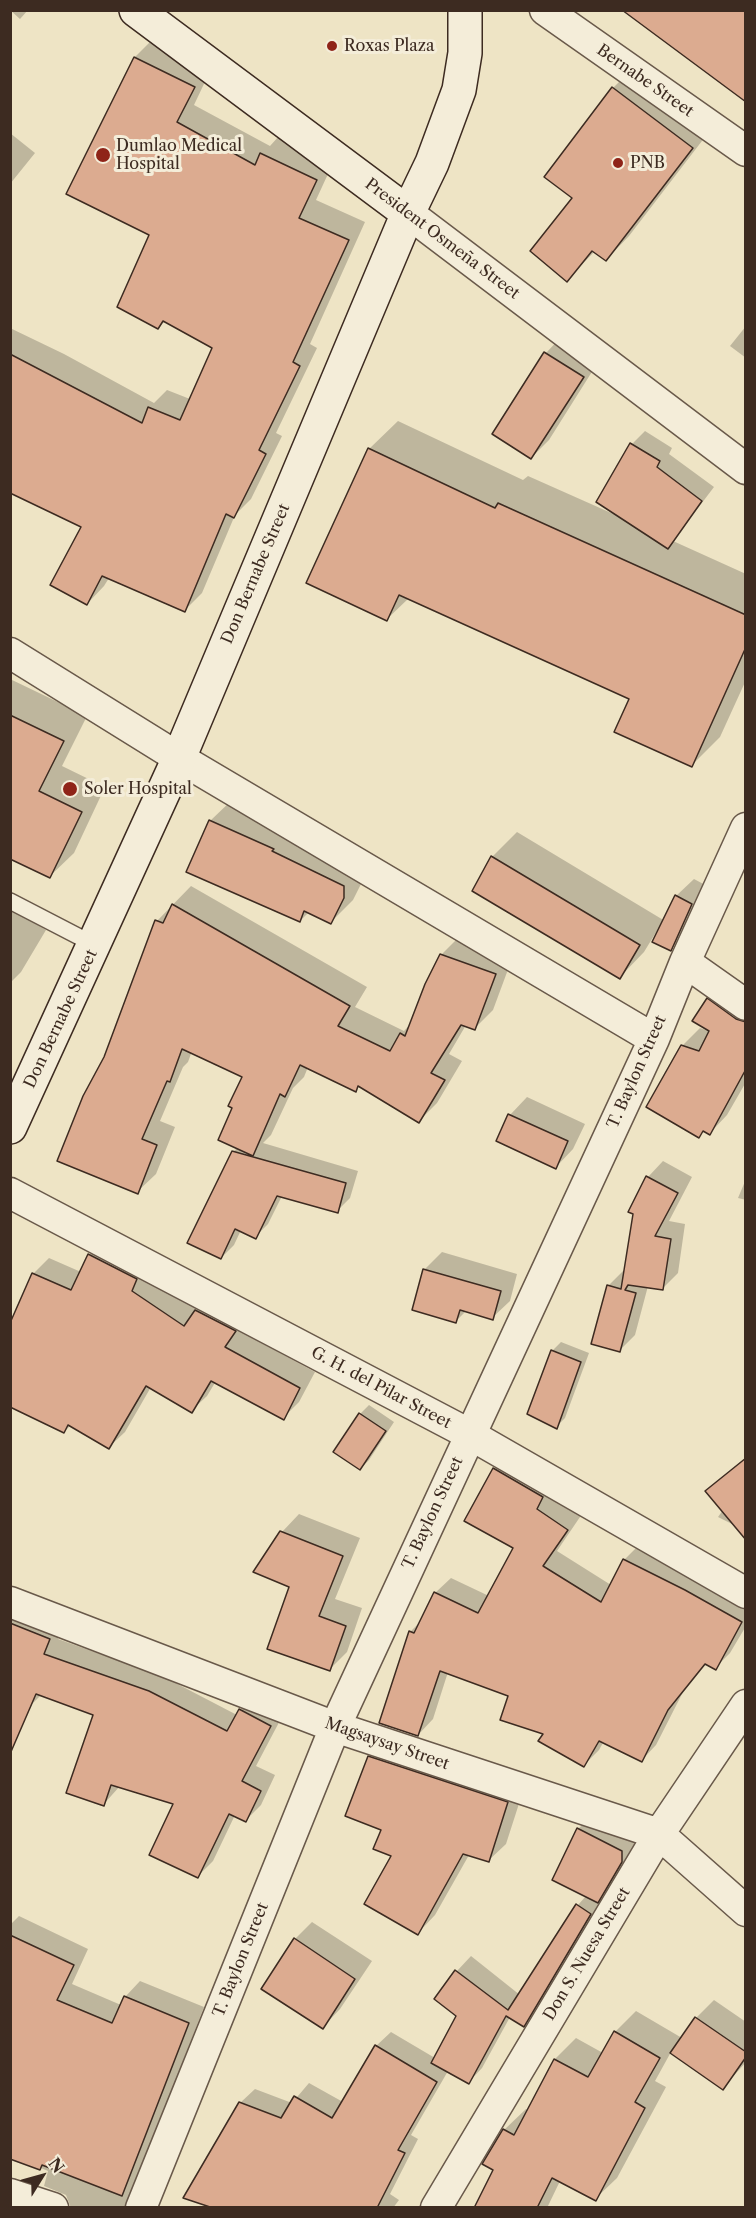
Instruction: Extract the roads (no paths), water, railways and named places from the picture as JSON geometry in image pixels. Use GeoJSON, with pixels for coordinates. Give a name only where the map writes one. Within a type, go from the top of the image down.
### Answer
{"type":"FeatureCollection","features":[{"type":"Feature","properties":{"kind":"main road","name":"President Osmeña Street"},"geometry":{"type":"LineString","coordinates":[[136,10],[408,213]]}},
{"type":"Feature","properties":{"kind":"main road","name":"Don Bernabe Street"},"geometry":{"type":"LineString","coordinates":[[10,1127],[179,758],[408,213],[432,163],[459,90],[465,53],[465,10]]}},
{"type":"Feature","properties":{"kind":"street","name":"Bernabe Street"},"geometry":{"type":"LineString","coordinates":[[545,10],[746,151]]}},
{"type":"Feature","properties":{"kind":"street","name":"President Osmeña Street"},"geometry":{"type":"LineString","coordinates":[[408,213],[746,469]]}},
{"type":"Feature","properties":{"kind":"street"},"geometry":{"type":"LineString","coordinates":[[10,653],[179,758],[654,1039]]}},
{"type":"Feature","properties":{"kind":"street","name":"T. Baylon Street"},"geometry":{"type":"LineString","coordinates":[[141,2208],[335,1727],[654,1039],[685,962],[746,828]]}},
{"type":"Feature","properties":{"kind":"street"},"geometry":{"type":"LineString","coordinates":[[685,962],[746,1005]]}},
{"type":"Feature","properties":{"kind":"street","name":"G. H. del Pilar Street"},"geometry":{"type":"LineString","coordinates":[[10,1192],[469,1434],[746,1593]]}},
{"type":"Feature","properties":{"kind":"street","name":"Magsaysay Street"},"geometry":{"type":"LineString","coordinates":[[10,1602],[335,1727],[659,1834],[746,1911]]}},
{"type":"Feature","properties":{"kind":"street","name":"Don S. Nuesa Street"},"geometry":{"type":"LineString","coordinates":[[436,2208],[659,1834],[746,1705]]}},
{"type":"Feature","properties":{"kind":"street"},"geometry":{"type":"LineString","coordinates":[[10,2194],[53,2208]]}},
{"type":"Feature","properties":{"kind":"lane"},"geometry":{"type":"LineString","coordinates":[[10,901],[95,945]]}},
{"type":"Feature","properties":{"kind":"place","name":"Roxas Plaza"},"geometry":{"type":"Point","coordinates":[332,46]}},
{"type":"Feature","properties":{"kind":"place","name":"Dumlao Medical Hospital"},"geometry":{"type":"Point","coordinates":[103,155]}},
{"type":"Feature","properties":{"kind":"place","name":"PNB"},"geometry":{"type":"Point","coordinates":[618,163]}},
{"type":"Feature","properties":{"kind":"place","name":"Soler Hospital"},"geometry":{"type":"Point","coordinates":[70,789]}}]}
